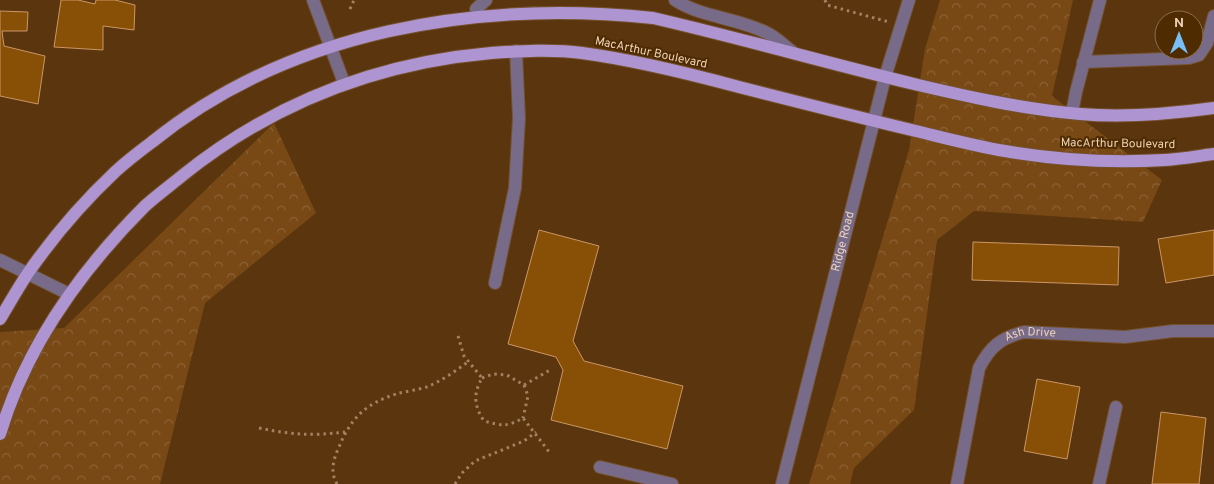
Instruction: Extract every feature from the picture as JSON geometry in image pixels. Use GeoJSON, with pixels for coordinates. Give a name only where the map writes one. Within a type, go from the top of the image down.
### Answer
{"type":"FeatureCollection","features":[{"type":"Feature","properties":{"kind":"main road"},"geometry":{"type":"LineString","coordinates":[[0,319],[27,274],[69,220],[117,170],[171,126],[226,90],[275,64],[329,41],[388,23],[481,5],[583,7],[650,18],[885,77],[1012,106],[1072,113],[1164,115],[1214,108]]}},
{"type":"Feature","properties":{"kind":"main road","name":"MacArthur Boulevard"},"geometry":{"type":"LineString","coordinates":[[0,434],[8,408],[36,347],[69,294],[107,246],[148,204],[198,163],[249,129],[295,105],[344,83],[399,68],[455,56],[516,51],[579,53],[641,62],[874,121],[1004,151],[1079,160],[1167,160],[1214,154]]}},
{"type":"Feature","properties":{"kind":"street"},"geometry":{"type":"LineString","coordinates":[[313,0],[344,83]]}},
{"type":"Feature","properties":{"kind":"street"},"geometry":{"type":"LineString","coordinates":[[675,0],[685,6],[770,34],[794,54]]}},
{"type":"Feature","properties":{"kind":"street","name":"Ridge Road"},"geometry":{"type":"LineString","coordinates":[[782,484],[885,77],[909,0]]}},
{"type":"Feature","properties":{"kind":"street"},"geometry":{"type":"LineString","coordinates":[[1072,113],[1083,62],[1100,0]]}},
{"type":"Feature","properties":{"kind":"street"},"geometry":{"type":"LineString","coordinates":[[1083,62],[1189,58],[1199,55],[1207,43],[1214,16]]}},
{"type":"Feature","properties":{"kind":"street"},"geometry":{"type":"LineString","coordinates":[[495,283],[515,188],[518,118],[516,51]]}},
{"type":"Feature","properties":{"kind":"street"},"geometry":{"type":"LineString","coordinates":[[0,260],[69,294]]}},
{"type":"Feature","properties":{"kind":"street","name":"Ash Drive"},"geometry":{"type":"LineString","coordinates":[[957,484],[979,368],[986,355],[997,344],[1010,336],[1024,332],[1125,337],[1173,331],[1214,331]]}},
{"type":"Feature","properties":{"kind":"street"},"geometry":{"type":"LineString","coordinates":[[1099,484],[1116,407]]}},
{"type":"Feature","properties":{"kind":"street"},"geometry":{"type":"LineString","coordinates":[[600,467],[672,484]]}},
{"type":"Feature","properties":{"kind":"path"},"geometry":{"type":"LineString","coordinates":[[350,9],[354,0]]}},
{"type":"Feature","properties":{"kind":"path"},"geometry":{"type":"LineString","coordinates":[[825,0],[826,5],[901,25]]}},
{"type":"Feature","properties":{"kind":"path"},"geometry":{"type":"LineString","coordinates":[[458,336],[464,356],[482,378]]}},
{"type":"Feature","properties":{"kind":"path"},"geometry":{"type":"LineString","coordinates":[[337,484],[333,477],[333,462],[352,420],[373,403],[396,394],[429,386],[469,361]]}},
{"type":"Feature","properties":{"kind":"path"},"geometry":{"type":"LineString","coordinates":[[524,385],[550,370]]}},
{"type":"Feature","properties":{"kind":"path"},"geometry":{"type":"LineString","coordinates":[[493,374],[507,375],[524,385],[528,396],[523,418],[510,425],[499,425],[484,421],[477,411],[476,401],[477,388],[482,378],[493,374]]}},
{"type":"Feature","properties":{"kind":"path"},"geometry":{"type":"LineString","coordinates":[[523,418],[550,453]]}},
{"type":"Feature","properties":{"kind":"path"},"geometry":{"type":"LineString","coordinates":[[259,428],[290,434],[318,436],[345,432]]}},
{"type":"Feature","properties":{"kind":"path"},"geometry":{"type":"LineString","coordinates":[[455,484],[462,473],[475,461],[524,441],[536,432]]}},
{"type":"Feature","properties":{"kind":"green space"},"geometry":{"type":"Polygon","coordinates":[[[940,0],[1073,0],[1052,96],[1162,180],[1143,222],[974,211],[937,240],[914,410],[854,468],[850,484],[809,484],[909,150],[925,49],[940,0]]]}},
{"type":"Feature","properties":{"kind":"green space"},"geometry":{"type":"Polygon","coordinates":[[[274,123],[316,213],[205,303],[160,484],[0,484],[0,332],[64,328],[274,123]]]}},
{"type":"Feature","properties":{"kind":"building"},"geometry":{"type":"Polygon","coordinates":[[[61,0],[78,0],[95,4],[96,0],[115,0],[135,5],[134,30],[103,26],[103,50],[54,47],[61,0]]]}},
{"type":"Feature","properties":{"kind":"building"},"geometry":{"type":"Polygon","coordinates":[[[0,11],[28,12],[27,31],[2,31],[4,46],[45,56],[38,104],[0,96],[0,11]]]}},
{"type":"Feature","properties":{"kind":"building"},"geometry":{"type":"Polygon","coordinates":[[[539,230],[599,246],[573,341],[584,361],[683,386],[667,449],[551,420],[563,370],[556,357],[508,344],[539,230]]]}},
{"type":"Feature","properties":{"kind":"building"},"geometry":{"type":"Polygon","coordinates":[[[1214,230],[1214,275],[1166,283],[1158,239],[1214,230]]]}},
{"type":"Feature","properties":{"kind":"building"},"geometry":{"type":"Polygon","coordinates":[[[973,242],[1119,247],[1118,285],[972,280],[973,242]]]}},
{"type":"Feature","properties":{"kind":"building"},"geometry":{"type":"Polygon","coordinates":[[[1037,379],[1080,387],[1067,459],[1024,451],[1037,379]]]}},
{"type":"Feature","properties":{"kind":"building"},"geometry":{"type":"Polygon","coordinates":[[[1161,412],[1206,418],[1199,484],[1152,484],[1161,412]]]}}]}
